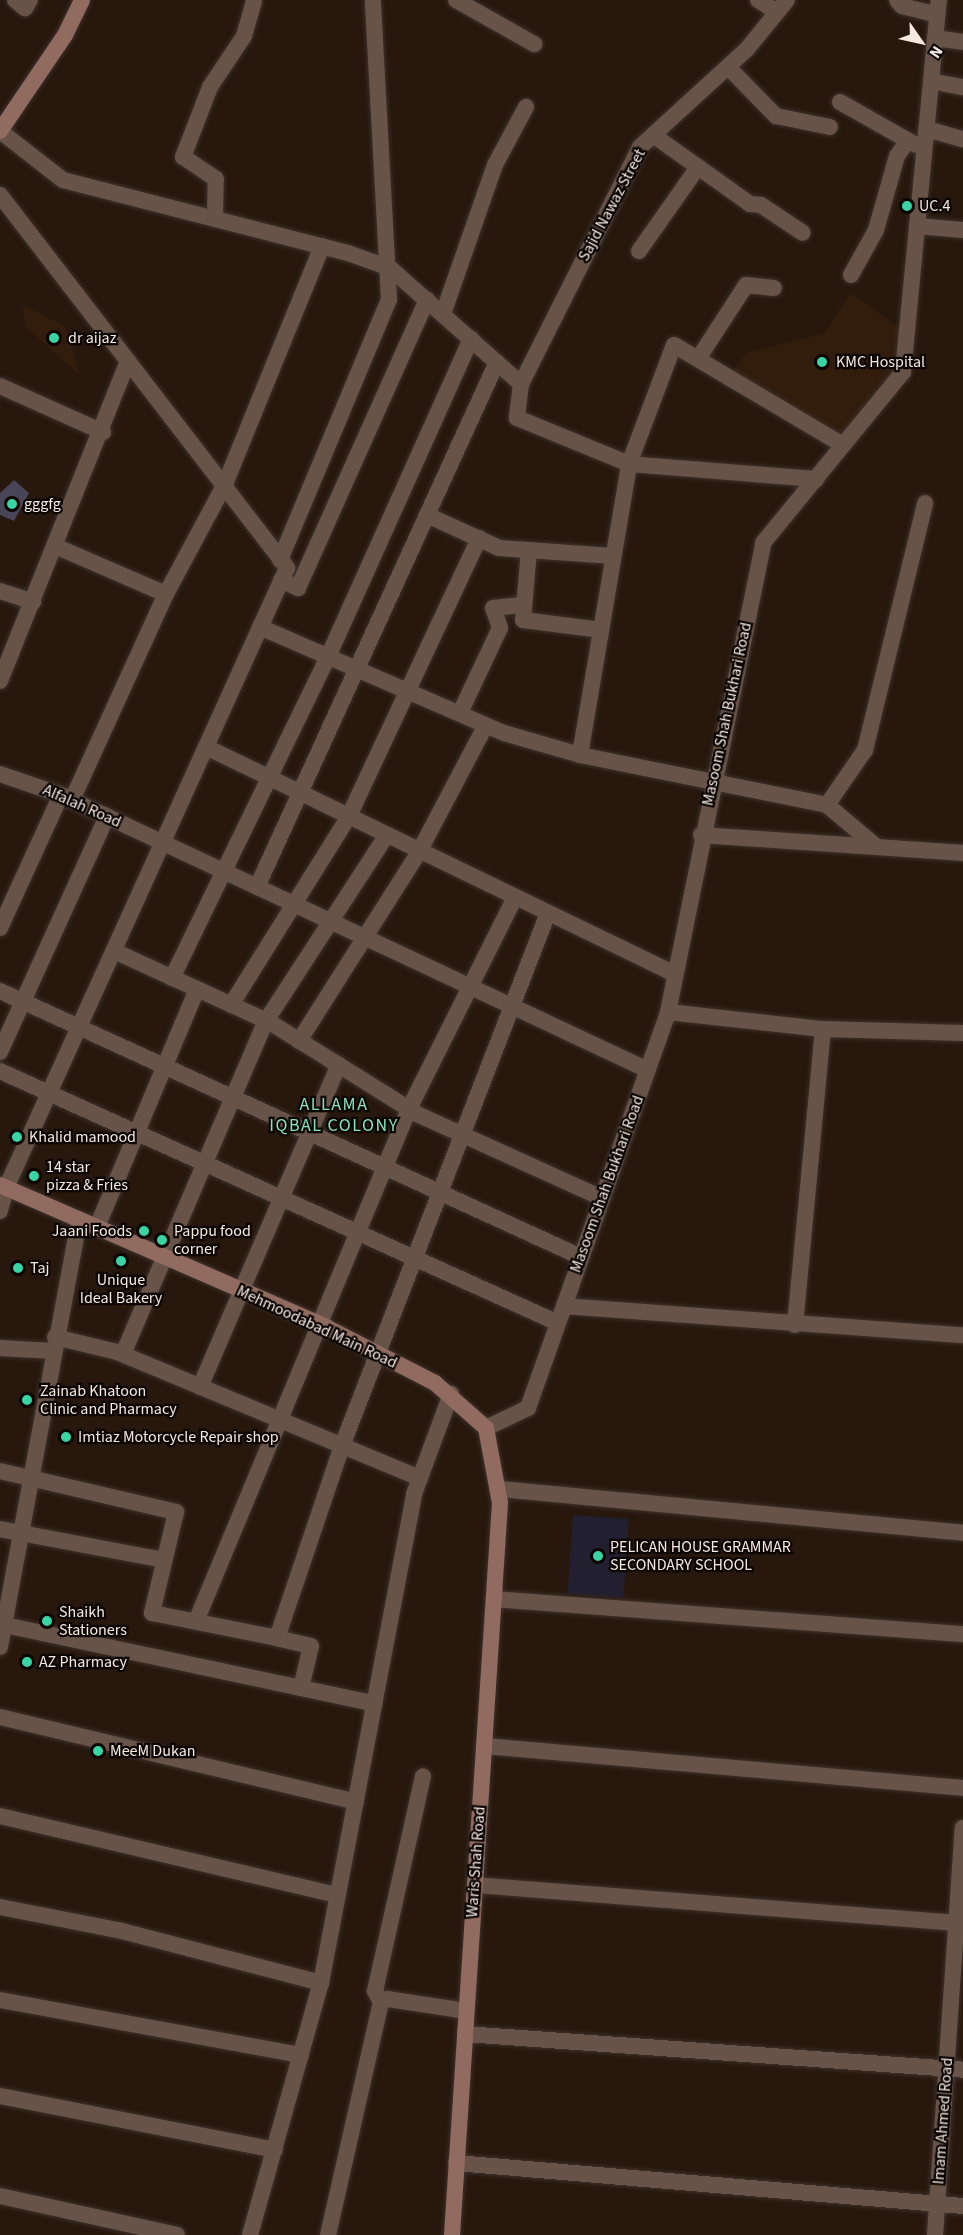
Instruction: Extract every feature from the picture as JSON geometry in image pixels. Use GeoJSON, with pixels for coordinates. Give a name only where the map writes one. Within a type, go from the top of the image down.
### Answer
{"type":"FeatureCollection","features":[{"type":"Feature","properties":{"kind":"main road"},"geometry":{"type":"LineString","coordinates":[[0,131],[65,35],[82,0]]}},
{"type":"Feature","properties":{"kind":"main road","name":"Mehmoodabad Main Road"},"geometry":{"type":"LineString","coordinates":[[3,1187],[319,1324],[451,1394],[486,1428]]}},
{"type":"Feature","properties":{"kind":"main road"},"geometry":{"type":"LineString","coordinates":[[486,1428],[500,1489]]}},
{"type":"Feature","properties":{"kind":"main road","name":"Waris Shah Road"},"geometry":{"type":"LineString","coordinates":[[452,2235],[500,1489]]}},
{"type":"Feature","properties":{"kind":"street"},"geometry":{"type":"LineString","coordinates":[[15,0],[25,8],[30,0]]}},
{"type":"Feature","properties":{"kind":"street"},"geometry":{"type":"LineString","coordinates":[[214,218],[216,179],[183,157],[210,87],[244,36],[254,0]]}},
{"type":"Feature","properties":{"kind":"street"},"geometry":{"type":"LineString","coordinates":[[280,560],[389,299],[390,268],[373,0]]}},
{"type":"Feature","properties":{"kind":"street"},"geometry":{"type":"LineString","coordinates":[[456,0],[534,44]]}},
{"type":"Feature","properties":{"kind":"street"},"geometry":{"type":"LineString","coordinates":[[758,0],[782,6]]}},
{"type":"Feature","properties":{"kind":"street"},"geometry":{"type":"LineString","coordinates":[[897,0],[902,6],[938,7]]}},
{"type":"Feature","properties":{"kind":"street","name":"Sajid Nawaz Street"},"geometry":{"type":"LineString","coordinates":[[629,464],[516,418],[521,384],[640,147],[728,67],[782,6]]}},
{"type":"Feature","properties":{"kind":"street","name":"Masoom Shah Bukhari Road"},"geometry":{"type":"LineString","coordinates":[[486,1428],[528,1408],[668,1012],[701,835],[762,543],[903,372],[938,7]]}},
{"type":"Feature","properties":{"kind":"street"},"geometry":{"type":"LineString","coordinates":[[935,38],[963,42]]}},
{"type":"Feature","properties":{"kind":"street"},"geometry":{"type":"LineString","coordinates":[[728,67],[776,116],[830,127]]}},
{"type":"Feature","properties":{"kind":"street"},"geometry":{"type":"LineString","coordinates":[[931,81],[963,87]]}},
{"type":"Feature","properties":{"kind":"street"},"geometry":{"type":"LineString","coordinates":[[840,102],[925,150]]}},
{"type":"Feature","properties":{"kind":"street"},"geometry":{"type":"LineString","coordinates":[[443,314],[495,165],[526,107]]}},
{"type":"Feature","properties":{"kind":"street"},"geometry":{"type":"LineString","coordinates":[[927,129],[963,139]]}},
{"type":"Feature","properties":{"kind":"street"},"geometry":{"type":"LineString","coordinates":[[0,131],[63,180],[322,246],[390,268],[521,384]]}},
{"type":"Feature","properties":{"kind":"street"},"geometry":{"type":"LineString","coordinates":[[653,135],[750,204],[761,205],[803,233]]}},
{"type":"Feature","properties":{"kind":"street"},"geometry":{"type":"LineString","coordinates":[[851,274],[876,230],[897,156],[908,140]]}},
{"type":"Feature","properties":{"kind":"street"},"geometry":{"type":"LineString","coordinates":[[639,251],[698,167]]}},
{"type":"Feature","properties":{"kind":"street"},"geometry":{"type":"LineString","coordinates":[[0,195],[225,484],[287,568],[50,1092],[3,1187],[0,1211]]}},
{"type":"Feature","properties":{"kind":"street"},"geometry":{"type":"LineString","coordinates":[[917,226],[963,230]]}},
{"type":"Feature","properties":{"kind":"street"},"geometry":{"type":"LineString","coordinates":[[0,928],[166,594],[225,484],[322,246]]}},
{"type":"Feature","properties":{"kind":"street"},"geometry":{"type":"LineString","coordinates":[[698,359],[746,285],[774,288]]}},
{"type":"Feature","properties":{"kind":"street"},"geometry":{"type":"LineString","coordinates":[[282,580],[298,588],[427,300]]}},
{"type":"Feature","properties":{"kind":"street"},"geometry":{"type":"LineString","coordinates":[[172,978],[328,657],[471,339]]}},
{"type":"Feature","properties":{"kind":"street"},"geometry":{"type":"LineString","coordinates":[[580,755],[629,464],[674,345],[843,445]]}},
{"type":"Feature","properties":{"kind":"street"},"geometry":{"type":"LineString","coordinates":[[0,681],[103,432],[128,361]]}},
{"type":"Feature","properties":{"kind":"street"},"geometry":{"type":"LineString","coordinates":[[257,886],[497,362]]}},
{"type":"Feature","properties":{"kind":"street"},"geometry":{"type":"LineString","coordinates":[[0,386],[103,432]]}},
{"type":"Feature","properties":{"kind":"street"},"geometry":{"type":"LineString","coordinates":[[629,464],[816,479]]}},
{"type":"Feature","properties":{"kind":"street"},"geometry":{"type":"LineString","coordinates":[[827,805],[865,750],[925,503]]}},
{"type":"Feature","properties":{"kind":"street"},"geometry":{"type":"LineString","coordinates":[[427,515],[499,548],[613,556]]}},
{"type":"Feature","properties":{"kind":"street"},"geometry":{"type":"LineString","coordinates":[[231,1005],[349,816],[409,692],[479,538]]}},
{"type":"Feature","properties":{"kind":"street"},"geometry":{"type":"LineString","coordinates":[[56,546],[166,594]]}},
{"type":"Feature","properties":{"kind":"street"},"geometry":{"type":"LineString","coordinates":[[530,550],[523,620],[601,630]]}},
{"type":"Feature","properties":{"kind":"street"},"geometry":{"type":"LineString","coordinates":[[0,591],[33,602]]}},
{"type":"Feature","properties":{"kind":"street"},"geometry":{"type":"LineString","coordinates":[[460,713],[500,628],[493,608],[524,605]]}},
{"type":"Feature","properties":{"kind":"street"},"geometry":{"type":"LineString","coordinates":[[260,627],[486,725],[580,755],[827,805],[877,847]]}},
{"type":"Feature","properties":{"kind":"street"},"geometry":{"type":"LineString","coordinates":[[299,1041],[367,938],[420,850],[486,725]]}},
{"type":"Feature","properties":{"kind":"street"},"geometry":{"type":"LineString","coordinates":[[206,747],[675,974]]}},
{"type":"Feature","properties":{"kind":"street","name":"Alfalah Road"},"geometry":{"type":"LineString","coordinates":[[0,774],[67,797],[648,1070]]}},
{"type":"Feature","properties":{"kind":"street"},"geometry":{"type":"LineString","coordinates":[[0,1052],[106,816]]}},
{"type":"Feature","properties":{"kind":"street"},"geometry":{"type":"LineString","coordinates":[[123,1354],[266,1021],[387,835]]}},
{"type":"Feature","properties":{"kind":"street"},"geometry":{"type":"LineString","coordinates":[[701,835],[963,853]]}},
{"type":"Feature","properties":{"kind":"street"},"geometry":{"type":"LineString","coordinates":[[197,1619],[409,1109],[467,986],[516,897]]}},
{"type":"Feature","properties":{"kind":"street"},"geometry":{"type":"LineString","coordinates":[[276,1638],[342,1446],[413,1257],[548,913]]}},
{"type":"Feature","properties":{"kind":"street"},"geometry":{"type":"LineString","coordinates":[[114,951],[266,1021],[409,1109],[602,1197]]}},
{"type":"Feature","properties":{"kind":"street"},"geometry":{"type":"LineString","coordinates":[[97,1227],[197,989]]}},
{"type":"Feature","properties":{"kind":"street"},"geometry":{"type":"LineString","coordinates":[[0,991],[581,1257]]}},
{"type":"Feature","properties":{"kind":"street"},"geometry":{"type":"LineString","coordinates":[[668,1012],[823,1029],[963,1033]]}},
{"type":"Feature","properties":{"kind":"street"},"geometry":{"type":"LineString","coordinates":[[795,1325],[823,1029]]}},
{"type":"Feature","properties":{"kind":"street"},"geometry":{"type":"LineString","coordinates":[[200,1387],[339,1065]]}},
{"type":"Feature","properties":{"kind":"street"},"geometry":{"type":"LineString","coordinates":[[0,1071],[558,1323]]}},
{"type":"Feature","properties":{"kind":"street"},"geometry":{"type":"LineString","coordinates":[[0,1647],[2,1624],[33,1480],[54,1344],[79,1219]]}},
{"type":"Feature","properties":{"kind":"street"},"geometry":{"type":"LineString","coordinates":[[564,1306],[795,1325],[963,1335]]}},
{"type":"Feature","properties":{"kind":"street"},"geometry":{"type":"LineString","coordinates":[[0,1348],[54,1344],[123,1354],[420,1478]]}},
{"type":"Feature","properties":{"kind":"street"},"geometry":{"type":"LineString","coordinates":[[250,2235],[276,2150],[321,1983],[420,1478],[451,1394]]}},
{"type":"Feature","properties":{"kind":"street"},"geometry":{"type":"LineString","coordinates":[[0,1471],[176,1512],[152,1613],[197,1619],[311,1646],[301,1688]]}},
{"type":"Feature","properties":{"kind":"street"},"geometry":{"type":"LineString","coordinates":[[500,1489],[963,1533]]}},
{"type":"Feature","properties":{"kind":"street"},"geometry":{"type":"LineString","coordinates":[[0,1530],[164,1560]]}},
{"type":"Feature","properties":{"kind":"street"},"geometry":{"type":"LineString","coordinates":[[494,1599],[963,1634]]}},
{"type":"Feature","properties":{"kind":"street"},"geometry":{"type":"LineString","coordinates":[[2,1624],[375,1704]]}},
{"type":"Feature","properties":{"kind":"street"},"geometry":{"type":"LineString","coordinates":[[0,1717],[356,1802]]}},
{"type":"Feature","properties":{"kind":"street"},"geometry":{"type":"LineString","coordinates":[[484,1746],[963,1788]]}},
{"type":"Feature","properties":{"kind":"street"},"geometry":{"type":"LineString","coordinates":[[328,2235],[381,2002],[375,1990],[423,1776]]}},
{"type":"Feature","properties":{"kind":"street"},"geometry":{"type":"LineString","coordinates":[[0,1816],[338,1895]]}},
{"type":"Feature","properties":{"kind":"street","name":"Imam Ahmed Road"},"geometry":{"type":"LineString","coordinates":[[935,2235],[955,2069],[963,1828]]}},
{"type":"Feature","properties":{"kind":"street"},"geometry":{"type":"LineString","coordinates":[[475,1885],[960,1923]]}},
{"type":"Feature","properties":{"kind":"street"},"geometry":{"type":"LineString","coordinates":[[0,1907],[122,1931],[321,1983]]}},
{"type":"Feature","properties":{"kind":"street"},"geometry":{"type":"LineString","coordinates":[[0,2000],[301,2055]]}},
{"type":"Feature","properties":{"kind":"street"},"geometry":{"type":"LineString","coordinates":[[381,2002],[466,2011]]}},
{"type":"Feature","properties":{"kind":"street"},"geometry":{"type":"LineString","coordinates":[[465,2034],[955,2069]]}},
{"type":"Feature","properties":{"kind":"street"},"geometry":{"type":"LineString","coordinates":[[0,2096],[276,2150]]}},
{"type":"Feature","properties":{"kind":"street"},"geometry":{"type":"LineString","coordinates":[[456,2163],[963,2206]]}},
{"type":"Feature","properties":{"kind":"street"},"geometry":{"type":"LineString","coordinates":[[0,2196],[177,2235]]}},
{"type":"Feature","properties":{"kind":"shaded area","name":"KMC Hospital"},"geometry":{"type":"Polygon","coordinates":[[[850,293],[907,333],[903,372],[843,445],[729,377],[746,353],[825,333],[850,293]]]}},
{"type":"Feature","properties":{"kind":"shaded area","name":"dr aijaz"},"geometry":{"type":"Polygon","coordinates":[[[23,304],[66,327],[80,376],[25,326],[23,304]]]}},
{"type":"Feature","properties":{"kind":"shaded area","name":"PELICAN HOUSE GRAMMAR SECONDARY SCHOOL"},"geometry":{"type":"Polygon","coordinates":[[[573,1515],[629,1519],[623,1598],[567,1594],[573,1515]]]}},
{"type":"Feature","properties":{"kind":"building","name":"gggfg"},"geometry":{"type":"Polygon","coordinates":[[[14,480],[29,493],[14,521],[0,515],[0,493],[14,480]]]}},
{"type":"Feature","properties":{"kind":"place","name":"UC.4"},"geometry":{"type":"Point","coordinates":[907,206]}},
{"type":"Feature","properties":{"kind":"place","name":"dr aijaz"},"geometry":{"type":"Point","coordinates":[54,338]}},
{"type":"Feature","properties":{"kind":"place","name":"KMC Hospital"},"geometry":{"type":"Point","coordinates":[822,362]}},
{"type":"Feature","properties":{"kind":"place","name":"gggfg"},"geometry":{"type":"Point","coordinates":[12,504]}},
{"type":"Feature","properties":{"kind":"place","name":"Khalid mamood"},"geometry":{"type":"Point","coordinates":[17,1137]}},
{"type":"Feature","properties":{"kind":"place","name":"14 star pizza & Fries"},"geometry":{"type":"Point","coordinates":[34,1176]}},
{"type":"Feature","properties":{"kind":"place","name":"Jaani Foods"},"geometry":{"type":"Point","coordinates":[144,1231]}},
{"type":"Feature","properties":{"kind":"place","name":"Pappu food corner"},"geometry":{"type":"Point","coordinates":[162,1240]}},
{"type":"Feature","properties":{"kind":"place","name":"Unique Ideal Bakery"},"geometry":{"type":"Point","coordinates":[121,1261]}},
{"type":"Feature","properties":{"kind":"place","name":"Taj"},"geometry":{"type":"Point","coordinates":[18,1268]}},
{"type":"Feature","properties":{"kind":"place","name":"Zainab Khatoon Clinic and Pharmacy"},"geometry":{"type":"Point","coordinates":[27,1400]}},
{"type":"Feature","properties":{"kind":"place","name":"Imtiaz Motorcycle Repair shop"},"geometry":{"type":"Point","coordinates":[66,1437]}},
{"type":"Feature","properties":{"kind":"place","name":"PELICAN HOUSE GRAMMAR SECONDARY SCHOOL"},"geometry":{"type":"Point","coordinates":[598,1556]}},
{"type":"Feature","properties":{"kind":"place","name":"Shaikh Stationers"},"geometry":{"type":"Point","coordinates":[47,1621]}},
{"type":"Feature","properties":{"kind":"place","name":"AZ Pharmacy"},"geometry":{"type":"Point","coordinates":[27,1662]}},
{"type":"Feature","properties":{"kind":"place","name":"MeeM Dukan"},"geometry":{"type":"Point","coordinates":[98,1751]}},
{"type":"Feature","properties":{"kind":"district","name":"ALLAMA IQBAL COLONY"},"geometry":{"type":"Point","coordinates":[334,1116]}}]}
